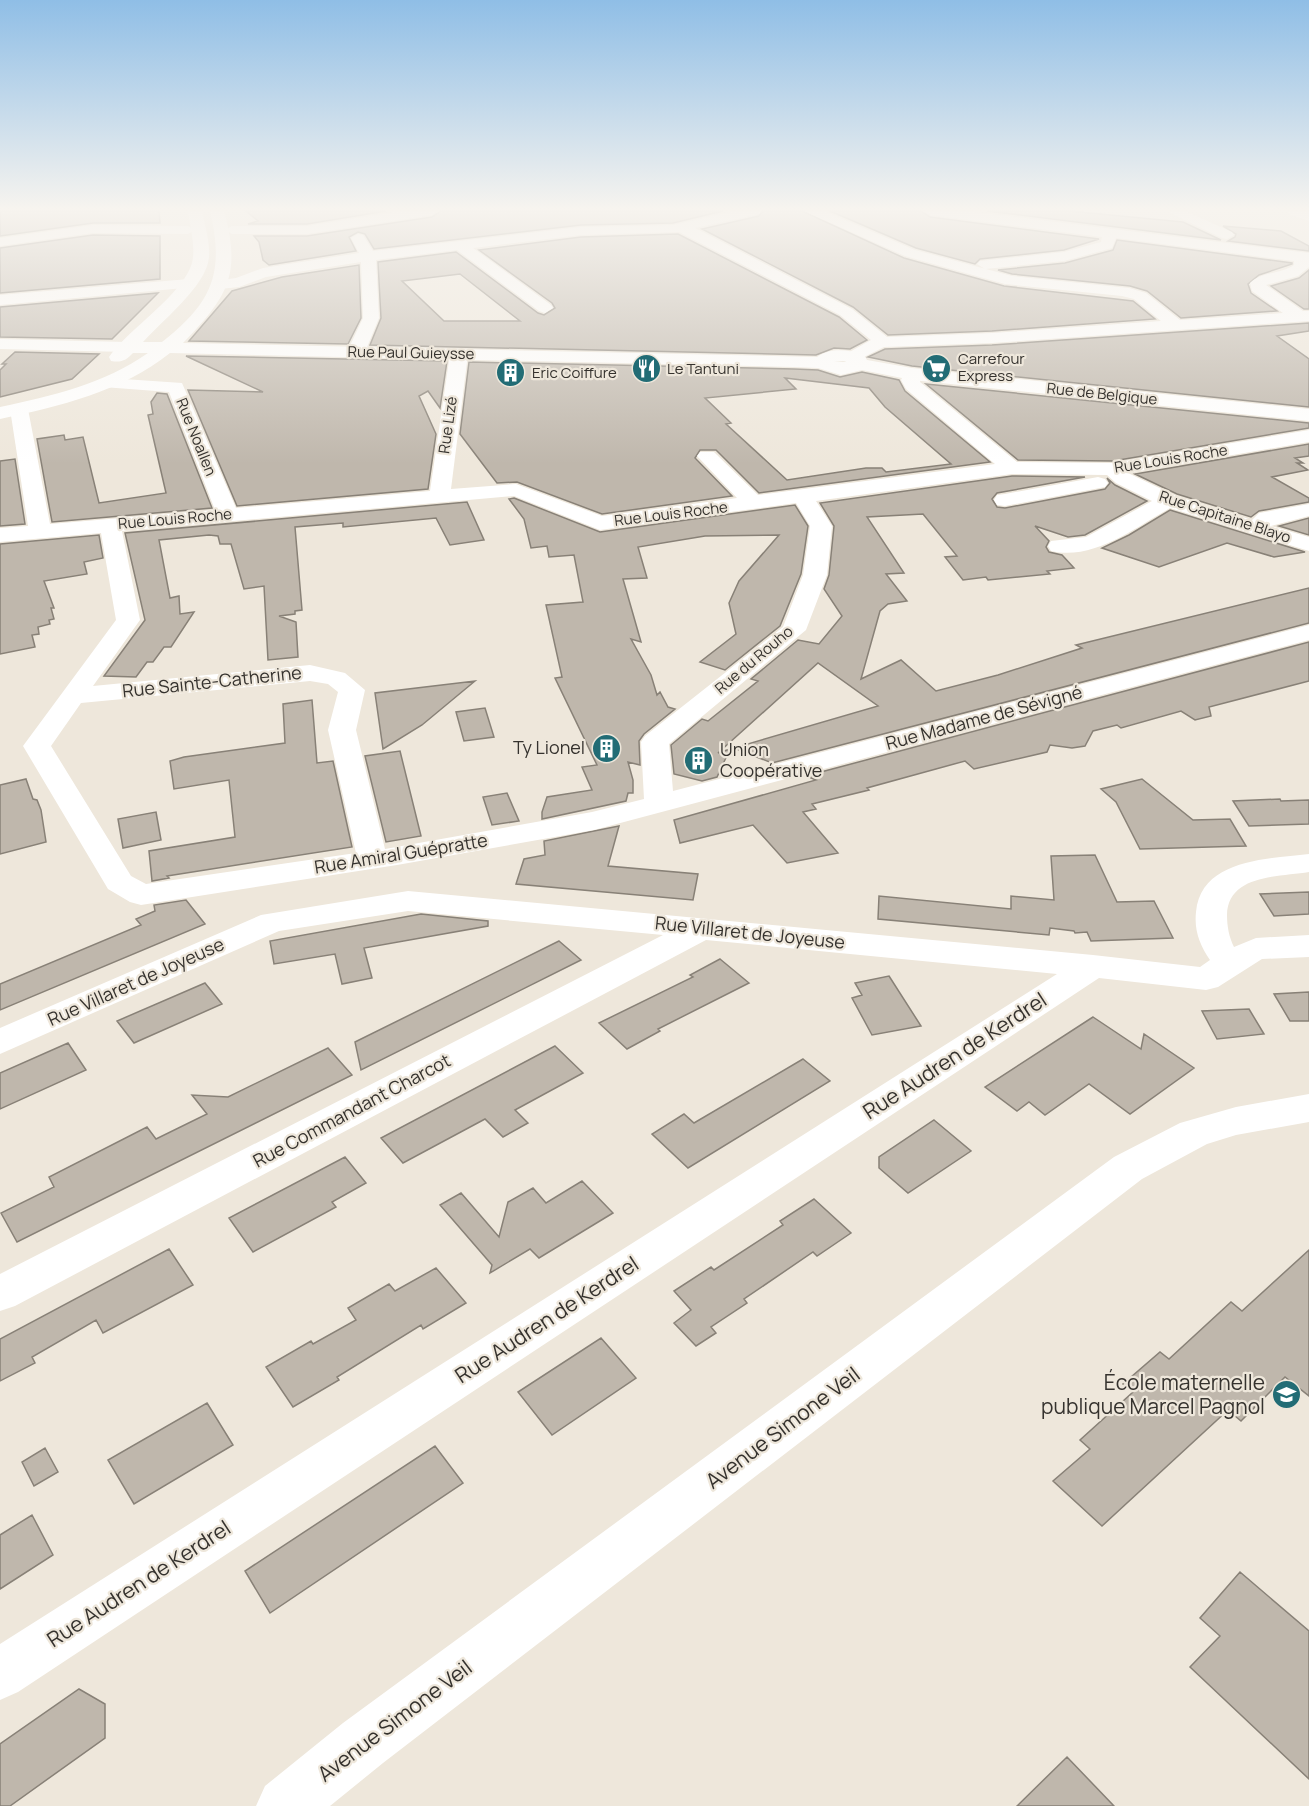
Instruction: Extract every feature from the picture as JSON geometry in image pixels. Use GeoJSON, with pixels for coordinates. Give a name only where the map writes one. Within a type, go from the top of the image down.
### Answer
{"type":"FeatureCollection","features":[{"type":"Feature","properties":{"kind":"main road"},"geometry":{"type":"LineString","coordinates":[[6,408],[88,379],[108,368],[178,295]]}},
{"type":"Feature","properties":{"kind":"main road"},"geometry":{"type":"LineString","coordinates":[[6,408],[76,395],[109,383],[170,347],[213,295]]}},
{"type":"Feature","properties":{"kind":"main road","name":"Rue Paul Guieysse"},"geometry":{"type":"LineString","coordinates":[[127,347],[822,363],[840,369],[856,361]]}},
{"type":"Feature","properties":{"kind":"main road","name":"Rue de Belgique"},"geometry":{"type":"LineString","coordinates":[[856,361],[912,374],[1309,415]]}},
{"type":"Feature","properties":{"kind":"main road","name":"Avenue Simone Veil"},"geometry":{"type":"LineString","coordinates":[[285,1806],[363,1743],[1128,1168],[1194,1133],[1236,1121],[1309,1108]]}},
{"type":"Feature","properties":{"kind":"street"},"geometry":{"type":"LineString","coordinates":[[0,300],[56,295]]}},
{"type":"Feature","properties":{"kind":"street"},"geometry":{"type":"LineString","coordinates":[[356,352],[371,318],[370,295]]}},
{"type":"Feature","properties":{"kind":"street"},"geometry":{"type":"LineString","coordinates":[[528,295],[545,308]]}},
{"type":"Feature","properties":{"kind":"street"},"geometry":{"type":"LineString","coordinates":[[814,295],[846,312],[880,339],[880,342]]}},
{"type":"Feature","properties":{"kind":"street"},"geometry":{"type":"LineString","coordinates":[[1135,295],[1175,324]]}},
{"type":"Feature","properties":{"kind":"street"},"geometry":{"type":"LineString","coordinates":[[1269,295],[1304,316]]}},
{"type":"Feature","properties":{"kind":"street"},"geometry":{"type":"LineString","coordinates":[[856,361],[880,342],[992,338],[1304,316]]}},
{"type":"Feature","properties":{"kind":"street","name":"Rue Paul Guieysse"},"geometry":{"type":"LineString","coordinates":[[0,344],[127,347]]}},
{"type":"Feature","properties":{"kind":"street","name":"Rue Lizé"},"geometry":{"type":"LineString","coordinates":[[440,497],[459,354]]}},
{"type":"Feature","properties":{"kind":"street"},"geometry":{"type":"LineString","coordinates":[[912,374],[910,380],[912,385],[1012,468]]}},
{"type":"Feature","properties":{"kind":"street","name":"Rue Noallen"},"geometry":{"type":"LineString","coordinates":[[109,383],[176,387],[228,515]]}},
{"type":"Feature","properties":{"kind":"street"},"geometry":{"type":"LineString","coordinates":[[6,408],[40,530]]}},
{"type":"Feature","properties":{"kind":"street","name":"Rue Louis Roche"},"geometry":{"type":"LineString","coordinates":[[0,535],[516,490],[600,523],[1012,468],[1118,474],[1309,436]]}},
{"type":"Feature","properties":{"kind":"street"},"geometry":{"type":"LineString","coordinates":[[707,456],[754,503]]}},
{"type":"Feature","properties":{"kind":"street"},"geometry":{"type":"LineString","coordinates":[[1005,500],[1118,474]]}},
{"type":"Feature","properties":{"kind":"street","name":"Rue Capitaine Blayo"},"geometry":{"type":"LineString","coordinates":[[1118,474],[1168,501],[1309,544]]}},
{"type":"Feature","properties":{"kind":"street","name":"Rue du Rouho"},"geometry":{"type":"LineString","coordinates":[[659,804],[655,742],[794,630],[815,575],[821,526],[803,497]]}},
{"type":"Feature","properties":{"kind":"street"},"geometry":{"type":"LineString","coordinates":[[1059,546],[1091,543],[1168,501]]}},
{"type":"Feature","properties":{"kind":"street"},"geometry":{"type":"LineString","coordinates":[[1257,527],[1267,518],[1309,510]]}},
{"type":"Feature","properties":{"kind":"street"},"geometry":{"type":"LineString","coordinates":[[73,696],[128,620],[110,524]]}},
{"type":"Feature","properties":{"kind":"street","name":"Rue Madame de Sévigné"},"geometry":{"type":"LineString","coordinates":[[659,804],[1309,632]]}},
{"type":"Feature","properties":{"kind":"street","name":"Rue Sainte-Catherine"},"geometry":{"type":"LineString","coordinates":[[73,696],[310,672],[336,678],[352,690],[342,730],[384,857]]}},
{"type":"Feature","properties":{"kind":"street","name":"Rue Amiral Guépratte"},"geometry":{"type":"LineString","coordinates":[[73,696],[37,746],[118,882],[141,895],[594,821],[659,804]]}},
{"type":"Feature","properties":{"kind":"street"},"geometry":{"type":"LineString","coordinates":[[384,857],[408,901]]}},
{"type":"Feature","properties":{"kind":"street"},"geometry":{"type":"LineString","coordinates":[[1229,963],[1213,942],[1209,904],[1214,892],[1228,879],[1254,872],[1309,863]]}},
{"type":"Feature","properties":{"kind":"street"},"geometry":{"type":"LineString","coordinates":[[266,875],[272,922]]}},
{"type":"Feature","properties":{"kind":"street","name":"Rue Villaret de Joyeuse"},"geometry":{"type":"LineString","coordinates":[[0,1042],[272,922],[408,901],[1093,966],[1206,979],[1229,963],[1256,949],[1309,946]]}},
{"type":"Feature","properties":{"kind":"street","name":"Rue Commandant Charcot"},"geometry":{"type":"LineString","coordinates":[[0,1294],[703,928]]}},
{"type":"Feature","properties":{"kind":"street","name":"Rue Audren de Kerdrel"},"geometry":{"type":"LineString","coordinates":[[0,1674],[1093,966]]}},
{"type":"Feature","properties":{"kind":"building"},"geometry":{"type":"Polygon","coordinates":[[[156,295],[112,339],[0,337],[0,307],[156,295]]]}},
{"type":"Feature","properties":{"kind":"building"},"geometry":{"type":"Polygon","coordinates":[[[228,295],[360,295],[361,318],[348,344],[189,341],[228,295]]]}},
{"type":"Feature","properties":{"kind":"building"},"geometry":{"type":"Polygon","coordinates":[[[380,295],[417,295],[444,321],[520,321],[487,295],[514,295],[544,315],[555,308],[541,295],[797,295],[839,317],[867,340],[850,349],[834,348],[816,355],[370,345],[381,318],[380,295]]]}},
{"type":"Feature","properties":{"kind":"building"},"geometry":{"type":"Polygon","coordinates":[[[830,295],[1084,295],[1133,301],[1155,319],[992,331],[888,335],[853,307],[830,295]]]}},
{"type":"Feature","properties":{"kind":"building"},"geometry":{"type":"Polygon","coordinates":[[[1152,295],[1254,295],[1277,311],[1181,318],[1152,295]]]}},
{"type":"Feature","properties":{"kind":"building"},"geometry":{"type":"Polygon","coordinates":[[[1284,295],[1309,295],[1309,309],[1304,309],[1284,295]]]}},
{"type":"Feature","properties":{"kind":"building"},"geometry":{"type":"Polygon","coordinates":[[[1309,323],[1309,331],[1277,336],[1309,359],[1309,407],[912,366],[868,357],[885,349],[992,345],[1309,323]]]}},
{"type":"Feature","properties":{"kind":"building"},"geometry":{"type":"Polygon","coordinates":[[[15,352],[99,354],[72,379],[0,397],[0,370],[6,364],[2,364],[15,352]]]}},
{"type":"Feature","properties":{"kind":"building"},"geometry":{"type":"Polygon","coordinates":[[[186,356],[447,361],[440,408],[428,391],[419,396],[436,434],[428,489],[237,506],[188,390],[263,392],[186,356]]]}},
{"type":"Feature","properties":{"kind":"building"},"geometry":{"type":"Polygon","coordinates":[[[469,362],[794,369],[818,370],[840,377],[862,372],[899,380],[905,391],[990,462],[759,493],[716,450],[700,450],[695,458],[732,496],[602,514],[517,482],[497,483],[460,434],[469,362]],[[785,378],[796,389],[705,398],[731,423],[726,424],[787,480],[866,468],[882,468],[886,472],[951,464],[885,407],[869,388],[785,378]]]}},
{"type":"Feature","properties":{"kind":"building"},"geometry":{"type":"Polygon","coordinates":[[[926,384],[1309,423],[1309,428],[1113,461],[1018,460],[926,384]]]}},
{"type":"Feature","properties":{"kind":"building"},"geometry":{"type":"Polygon","coordinates":[[[157,393],[167,394],[212,508],[52,522],[37,439],[64,435],[65,440],[83,437],[99,503],[166,493],[148,415],[153,414],[151,402],[157,393]]]}},
{"type":"Feature","properties":{"kind":"building"},"geometry":{"type":"Polygon","coordinates":[[[1309,444],[1309,456],[1295,458],[1303,463],[1297,463],[1308,470],[1272,477],[1309,498],[1309,502],[1259,511],[1251,517],[1177,494],[1135,474],[1309,444]]]}},
{"type":"Feature","properties":{"kind":"building"},"geometry":{"type":"Polygon","coordinates":[[[15,459],[25,524],[0,526],[0,461],[15,459]]]}},
{"type":"Feature","properties":{"kind":"building"},"geometry":{"type":"Polygon","coordinates":[[[1012,476],[1085,477],[997,493],[992,499],[997,507],[1005,508],[1105,489],[1110,483],[1107,478],[1115,485],[1147,501],[1085,535],[1068,537],[1035,526],[1049,541],[1046,547],[1049,552],[1062,555],[1074,568],[1047,571],[1050,574],[988,580],[986,577],[963,580],[945,557],[957,556],[923,514],[867,517],[904,573],[886,574],[907,601],[888,604],[880,611],[861,679],[901,660],[936,691],[998,675],[1082,648],[1076,645],[1309,588],[1309,623],[772,763],[734,748],[878,706],[818,663],[718,753],[730,749],[717,777],[702,781],[674,774],[671,745],[702,719],[708,721],[758,681],[751,679],[798,640],[819,644],[842,616],[824,589],[829,575],[834,526],[820,503],[1012,476]]]}},
{"type":"Feature","properties":{"kind":"building"},"geometry":{"type":"Polygon","coordinates":[[[514,498],[600,532],[795,505],[808,526],[801,574],[780,626],[725,670],[700,662],[736,634],[729,603],[739,581],[779,535],[705,536],[638,547],[647,578],[623,579],[641,642],[631,639],[651,675],[657,695],[660,692],[668,707],[675,709],[644,734],[639,741],[640,765],[628,762],[633,780],[633,793],[628,793],[626,801],[542,819],[547,797],[592,790],[582,767],[597,765],[555,678],[562,677],[546,605],[583,602],[574,555],[549,557],[547,546],[531,548],[524,519],[509,499],[514,498]]]}},
{"type":"Feature","properties":{"kind":"building"},"geometry":{"type":"Polygon","coordinates":[[[467,502],[484,540],[450,545],[436,518],[343,527],[343,523],[295,527],[302,610],[295,611],[295,614],[279,616],[296,622],[298,657],[268,660],[264,586],[244,589],[231,544],[220,544],[218,536],[209,535],[159,540],[170,598],[179,596],[180,614],[194,612],[171,647],[164,647],[153,662],[147,662],[136,677],[104,676],[145,620],[125,533],[467,502]]]}},
{"type":"Feature","properties":{"kind":"building"},"geometry":{"type":"Polygon","coordinates":[[[1170,510],[1305,552],[1274,557],[1227,543],[1159,567],[1102,548],[1129,535],[1170,510]]]}},
{"type":"Feature","properties":{"kind":"building"},"geometry":{"type":"Polygon","coordinates":[[[1309,518],[1309,535],[1279,526],[1309,518]]]}},
{"type":"Feature","properties":{"kind":"building"},"geometry":{"type":"Polygon","coordinates":[[[99,535],[103,558],[84,562],[87,574],[44,581],[54,608],[51,608],[54,619],[49,620],[50,624],[38,627],[39,634],[32,635],[35,647],[0,654],[0,544],[99,535]]]}},
{"type":"Feature","properties":{"kind":"building"},"geometry":{"type":"Polygon","coordinates":[[[1309,642],[1309,681],[1209,707],[1211,716],[1195,720],[1181,711],[1121,728],[1117,725],[1093,731],[1085,746],[1072,748],[1050,745],[1047,752],[974,769],[965,761],[867,788],[869,790],[812,804],[816,809],[803,812],[838,853],[787,863],[753,825],[680,843],[674,820],[816,780],[806,776],[1309,642]]]}},
{"type":"Feature","properties":{"kind":"building"},"geometry":{"type":"Polygon","coordinates":[[[475,681],[422,725],[383,749],[375,693],[475,681]]]}},
{"type":"Feature","properties":{"kind":"building"},"geometry":{"type":"Polygon","coordinates":[[[312,700],[317,763],[333,761],[352,847],[167,876],[169,878],[152,881],[149,851],[235,837],[229,780],[174,789],[170,761],[285,743],[283,704],[312,700]]]}},
{"type":"Feature","properties":{"kind":"building"},"geometry":{"type":"Polygon","coordinates":[[[485,708],[494,737],[464,741],[456,712],[485,708]]]}},
{"type":"Feature","properties":{"kind":"building"},"geometry":{"type":"Polygon","coordinates":[[[400,751],[421,836],[386,842],[365,756],[400,751]]]}},
{"type":"Feature","properties":{"kind":"building"},"geometry":{"type":"Polygon","coordinates":[[[26,779],[33,799],[37,800],[41,810],[46,842],[0,854],[0,785],[26,779]]]}},
{"type":"Feature","properties":{"kind":"building"},"geometry":{"type":"Polygon","coordinates":[[[1142,779],[1193,820],[1230,819],[1246,846],[1140,849],[1116,802],[1101,789],[1142,779]]]}},
{"type":"Feature","properties":{"kind":"building"},"geometry":{"type":"Polygon","coordinates":[[[507,793],[519,821],[492,825],[483,797],[507,793]]]}},
{"type":"Feature","properties":{"kind":"building"},"geometry":{"type":"Polygon","coordinates":[[[1280,799],[1281,801],[1309,800],[1309,824],[1249,826],[1233,801],[1280,799]]]}},
{"type":"Feature","properties":{"kind":"building"},"geometry":{"type":"Polygon","coordinates":[[[156,812],[161,840],[123,848],[118,819],[156,812]]]}},
{"type":"Feature","properties":{"kind":"building"},"geometry":{"type":"Polygon","coordinates":[[[619,826],[608,866],[698,874],[693,900],[516,884],[524,859],[545,855],[544,841],[619,826]]]}},
{"type":"Feature","properties":{"kind":"building"},"geometry":{"type":"Polygon","coordinates":[[[1095,855],[1117,902],[1154,901],[1173,938],[1091,941],[1087,932],[1075,933],[1050,928],[1049,935],[878,919],[879,896],[1011,909],[1011,896],[1054,900],[1051,856],[1095,855]]]}},
{"type":"Feature","properties":{"kind":"building"},"geometry":{"type":"Polygon","coordinates":[[[1309,892],[1309,914],[1274,916],[1260,894],[1309,892]]]}},
{"type":"Feature","properties":{"kind":"building"},"geometry":{"type":"Polygon","coordinates":[[[186,900],[205,924],[0,1010],[0,984],[141,925],[136,919],[155,911],[154,905],[186,900]]]}},
{"type":"Feature","properties":{"kind":"building"},"geometry":{"type":"Polygon","coordinates":[[[421,914],[488,921],[488,926],[364,948],[372,978],[342,984],[335,954],[274,964],[270,941],[421,914]]]}},
{"type":"Feature","properties":{"kind":"building"},"geometry":{"type":"Polygon","coordinates":[[[559,941],[581,960],[361,1070],[355,1042],[559,941]]]}},
{"type":"Feature","properties":{"kind":"building"},"geometry":{"type":"Polygon","coordinates":[[[720,959],[749,983],[658,1029],[660,1031],[627,1049],[599,1023],[693,977],[690,975],[720,959]]]}},
{"type":"Feature","properties":{"kind":"building"},"geometry":{"type":"Polygon","coordinates":[[[889,976],[921,1026],[872,1035],[852,998],[862,995],[855,983],[889,976]]]}},
{"type":"Feature","properties":{"kind":"building"},"geometry":{"type":"Polygon","coordinates":[[[205,983],[222,1004],[134,1043],[117,1021],[205,983]]]}},
{"type":"Feature","properties":{"kind":"building"},"geometry":{"type":"Polygon","coordinates":[[[1309,992],[1309,1021],[1290,1021],[1274,994],[1309,992]]]}},
{"type":"Feature","properties":{"kind":"building"},"geometry":{"type":"Polygon","coordinates":[[[1249,1009],[1264,1034],[1217,1039],[1202,1011],[1249,1009]]]}},
{"type":"Feature","properties":{"kind":"building"},"geometry":{"type":"Polygon","coordinates":[[[1093,1017],[1141,1049],[1144,1034],[1194,1068],[1130,1114],[1089,1084],[1045,1115],[1029,1102],[1017,1111],[985,1087],[1093,1017]]]}},
{"type":"Feature","properties":{"kind":"building"},"geometry":{"type":"Polygon","coordinates":[[[68,1043],[86,1070],[0,1109],[0,1073],[68,1043]]]}},
{"type":"Feature","properties":{"kind":"building"},"geometry":{"type":"Polygon","coordinates":[[[555,1046],[583,1073],[515,1110],[528,1123],[503,1137],[485,1119],[403,1163],[381,1138],[555,1046]]]}},
{"type":"Feature","properties":{"kind":"building"},"geometry":{"type":"Polygon","coordinates":[[[328,1048],[352,1075],[17,1242],[1,1213],[54,1187],[49,1177],[147,1127],[156,1139],[207,1114],[192,1095],[228,1097],[328,1048]]]}},
{"type":"Feature","properties":{"kind":"building"},"geometry":{"type":"Polygon","coordinates":[[[803,1059],[830,1081],[688,1168],[652,1134],[684,1114],[694,1123],[803,1059]]]}},
{"type":"Feature","properties":{"kind":"building"},"geometry":{"type":"Polygon","coordinates":[[[934,1120],[971,1151],[908,1193],[879,1168],[879,1157],[934,1120]]]}},
{"type":"Feature","properties":{"kind":"building"},"geometry":{"type":"Polygon","coordinates":[[[345,1157],[366,1183],[332,1202],[336,1207],[253,1252],[229,1218],[345,1157]]]}},
{"type":"Feature","properties":{"kind":"building"},"geometry":{"type":"Polygon","coordinates":[[[582,1181],[613,1213],[539,1258],[530,1249],[490,1273],[492,1265],[440,1205],[461,1193],[499,1237],[508,1202],[533,1188],[546,1203],[582,1181]]]}},
{"type":"Feature","properties":{"kind":"building"},"geometry":{"type":"Polygon","coordinates":[[[814,1199],[851,1233],[817,1256],[813,1252],[744,1299],[747,1303],[711,1327],[716,1333],[696,1346],[674,1323],[691,1310],[674,1291],[711,1267],[714,1270],[783,1225],[780,1221],[814,1199]]]}},
{"type":"Feature","properties":{"kind":"building"},"geometry":{"type":"Polygon","coordinates":[[[169,1249],[193,1285],[103,1333],[96,1320],[32,1357],[35,1363],[0,1381],[0,1339],[169,1249]]]}},
{"type":"Feature","properties":{"kind":"building"},"geometry":{"type":"Polygon","coordinates":[[[1309,1250],[1309,1396],[1285,1377],[1241,1421],[1228,1410],[1102,1526],[1053,1481],[1090,1449],[1080,1440],[1133,1392],[1123,1384],[1160,1352],[1169,1359],[1231,1302],[1242,1311],[1309,1250]]]}},
{"type":"Feature","properties":{"kind":"building"},"geometry":{"type":"Polygon","coordinates":[[[436,1268],[466,1303],[423,1329],[421,1325],[337,1377],[339,1380],[293,1407],[266,1367],[311,1341],[313,1344],[356,1320],[348,1308],[389,1284],[395,1291],[436,1268]]]}},
{"type":"Feature","properties":{"kind":"building"},"geometry":{"type":"Polygon","coordinates":[[[601,1338],[636,1378],[552,1435],[518,1392],[601,1338]]]}},
{"type":"Feature","properties":{"kind":"building"},"geometry":{"type":"Polygon","coordinates":[[[207,1403],[233,1445],[134,1504],[108,1460],[207,1403]]]}},
{"type":"Feature","properties":{"kind":"building"},"geometry":{"type":"Polygon","coordinates":[[[435,1446],[463,1483],[270,1613],[245,1571],[435,1446]]]}},
{"type":"Feature","properties":{"kind":"building"},"geometry":{"type":"Polygon","coordinates":[[[45,1448],[58,1472],[34,1486],[22,1462],[45,1448]]]}},
{"type":"Feature","properties":{"kind":"building"},"geometry":{"type":"Polygon","coordinates":[[[32,1515],[53,1555],[0,1589],[0,1535],[32,1515]]]}},
{"type":"Feature","properties":{"kind":"building"},"geometry":{"type":"Polygon","coordinates":[[[1240,1572],[1309,1631],[1309,1779],[1190,1667],[1220,1636],[1200,1618],[1240,1572]]]}},
{"type":"Feature","properties":{"kind":"building"},"geometry":{"type":"Polygon","coordinates":[[[79,1689],[105,1704],[105,1738],[10,1806],[0,1806],[0,1744],[79,1689]]]}},
{"type":"Feature","properties":{"kind":"building"},"geometry":{"type":"Polygon","coordinates":[[[1067,1757],[1114,1806],[1017,1806],[1067,1757]]]}},
{"type":"Feature","properties":{"kind":"place","name":"Carrefour Express"},"geometry":{"type":"Point","coordinates":[937,368]}},
{"type":"Feature","properties":{"kind":"place","name":"Le Tantuni"},"geometry":{"type":"Point","coordinates":[646,369]}},
{"type":"Feature","properties":{"kind":"place","name":"Eric Coiffure"},"geometry":{"type":"Point","coordinates":[511,373]}},
{"type":"Feature","properties":{"kind":"place","name":"Ty Lionel"},"geometry":{"type":"Point","coordinates":[606,748]}},
{"type":"Feature","properties":{"kind":"place","name":"Union Coopérative"},"geometry":{"type":"Point","coordinates":[699,760]}},
{"type":"Feature","properties":{"kind":"place","name":"École maternelle publique Marcel Pagnol"},"geometry":{"type":"Point","coordinates":[1286,1395]}}]}
